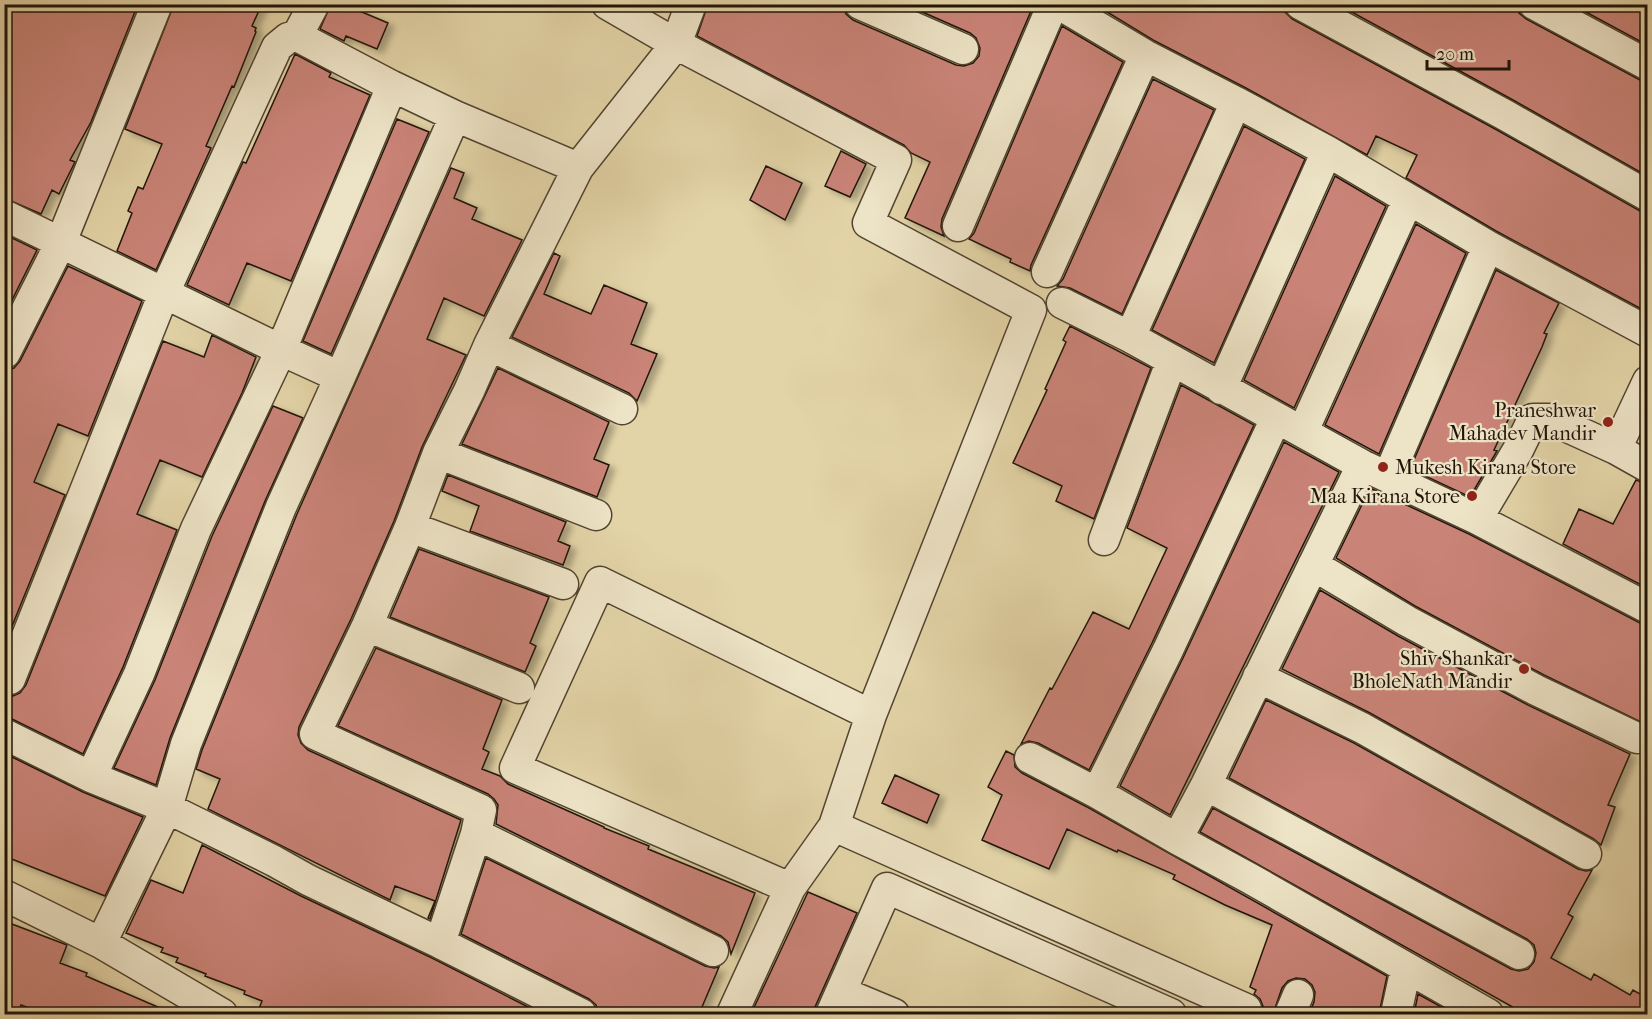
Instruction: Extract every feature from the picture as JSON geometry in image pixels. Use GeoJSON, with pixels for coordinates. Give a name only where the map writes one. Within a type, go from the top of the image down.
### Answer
{"type":"FeatureCollection","features":[{"type":"Feature","properties":{"kind":"street"},"geometry":{"type":"LineString","coordinates":[[5,353],[61,242],[157,4]]}},
{"type":"Feature","properties":{"kind":"street"},"geometry":{"type":"LineString","coordinates":[[297,36],[314,4]]}},
{"type":"Feature","properties":{"kind":"street"},"geometry":{"type":"LineString","coordinates":[[608,4],[676,44],[896,160],[868,223],[1031,310],[871,715],[834,826],[790,888],[732,1014]]}},
{"type":"Feature","properties":{"kind":"street"},"geometry":{"type":"LineString","coordinates":[[440,943],[476,834],[481,810],[315,734],[367,626],[410,526],[438,453],[489,345],[578,168],[676,44],[691,4]]}},
{"type":"Feature","properties":{"kind":"street"},"geometry":{"type":"LineString","coordinates":[[860,4],[963,49]]}},
{"type":"Feature","properties":{"kind":"street"},"geometry":{"type":"LineString","coordinates":[[958,226],[1053,4]]}},
{"type":"Feature","properties":{"kind":"street"},"geometry":{"type":"LineString","coordinates":[[1059,4],[1145,55],[1327,151],[1488,246],[1647,332]]}},
{"type":"Feature","properties":{"kind":"street"},"geometry":{"type":"LineString","coordinates":[[1300,4],[1505,115],[1647,196]]}},
{"type":"Feature","properties":{"kind":"street"},"geometry":{"type":"LineString","coordinates":[[1534,4],[1647,65]]}},
{"type":"Feature","properties":{"kind":"street"},"geometry":{"type":"LineString","coordinates":[[10,679],[164,293],[277,47],[288,38],[297,36],[455,116],[578,168]]}},
{"type":"Feature","properties":{"kind":"street"},"geometry":{"type":"LineString","coordinates":[[1047,272],[1145,55]]}},
{"type":"Feature","properties":{"kind":"street"},"geometry":{"type":"LineString","coordinates":[[91,777],[139,674],[196,529],[281,350],[392,86]]}},
{"type":"Feature","properties":{"kind":"street"},"geometry":{"type":"LineString","coordinates":[[1130,337],[1236,102]]}},
{"type":"Feature","properties":{"kind":"street"},"geometry":{"type":"LineString","coordinates":[[101,943],[167,808],[186,744],[281,507],[455,116]]}},
{"type":"Feature","properties":{"kind":"street"},"geometry":{"type":"LineString","coordinates":[[1221,389],[1327,151]]}},
{"type":"Feature","properties":{"kind":"street"},"geometry":{"type":"LineString","coordinates":[[1303,431],[1408,200]]}},
{"type":"Feature","properties":{"kind":"street"},"geometry":{"type":"LineString","coordinates":[[4,215],[281,350],[340,376]]}},
{"type":"Feature","properties":{"kind":"street"},"geometry":{"type":"LineString","coordinates":[[1177,839],[1206,785],[1313,565],[1375,471],[1488,246]]}},
{"type":"Feature","properties":{"kind":"street"},"geometry":{"type":"LineString","coordinates":[[1062,303],[1130,337],[1221,389],[1375,471],[1477,519],[1647,608]]}},
{"type":"Feature","properties":{"kind":"street"},"geometry":{"type":"LineString","coordinates":[[489,345],[622,409]]}},
{"type":"Feature","properties":{"kind":"street"},"geometry":{"type":"LineString","coordinates":[[1104,540],[1172,360]]}},
{"type":"Feature","properties":{"kind":"street"},"geometry":{"type":"LineString","coordinates":[[1616,449],[1647,381]]}},
{"type":"Feature","properties":{"kind":"street"},"geometry":{"type":"LineString","coordinates":[[1097,793],[1168,650],[1276,418]]}},
{"type":"Feature","properties":{"kind":"street"},"geometry":{"type":"LineString","coordinates":[[1477,519],[1518,450],[1533,419],[1550,419],[1616,449],[1647,467]]}},
{"type":"Feature","properties":{"kind":"street"},"geometry":{"type":"LineString","coordinates":[[438,453],[596,515]]}},
{"type":"Feature","properties":{"kind":"street"},"geometry":{"type":"LineString","coordinates":[[410,526],[563,584]]}},
{"type":"Feature","properties":{"kind":"street"},"geometry":{"type":"LineString","coordinates":[[1313,565],[1407,621],[1506,674],[1637,738]]}},
{"type":"Feature","properties":{"kind":"street"},"geometry":{"type":"LineString","coordinates":[[790,888],[515,768],[600,582],[871,715]]}},
{"type":"Feature","properties":{"kind":"street"},"geometry":{"type":"LineString","coordinates":[[367,626],[519,688]]}},
{"type":"Feature","properties":{"kind":"street"},"geometry":{"type":"LineString","coordinates":[[1258,677],[1362,728],[1586,854]]}},
{"type":"Feature","properties":{"kind":"street"},"geometry":{"type":"LineString","coordinates":[[4,734],[91,777],[167,808],[581,1014]]}},
{"type":"Feature","properties":{"kind":"street"},"geometry":{"type":"LineString","coordinates":[[1030,758],[1097,793],[1488,1014]]}},
{"type":"Feature","properties":{"kind":"street"},"geometry":{"type":"LineString","coordinates":[[1206,785],[1519,954]]}},
{"type":"Feature","properties":{"kind":"street"},"geometry":{"type":"LineString","coordinates":[[834,826],[1246,1009],[1244,1014]]}},
{"type":"Feature","properties":{"kind":"street"},"geometry":{"type":"LineString","coordinates":[[476,834],[712,951]]}},
{"type":"Feature","properties":{"kind":"street"},"geometry":{"type":"LineString","coordinates":[[894,1014],[836,1003],[901,855]]}},
{"type":"Feature","properties":{"kind":"street"},"geometry":{"type":"LineString","coordinates":[[887,888],[1171,1014]]}},
{"type":"Feature","properties":{"kind":"street"},"geometry":{"type":"LineString","coordinates":[[4,895],[101,943],[222,1014]]}},
{"type":"Feature","properties":{"kind":"street"},"geometry":{"type":"LineString","coordinates":[[1396,1014],[1406,968]]}},
{"type":"Feature","properties":{"kind":"building"},"geometry":{"type":"Polygon","coordinates":[[[4,4],[138,4],[91,122],[70,160],[75,162],[59,194],[52,190],[41,214],[4,198],[4,4]]]}},
{"type":"Feature","properties":{"kind":"building"},"geometry":{"type":"Polygon","coordinates":[[[174,4],[262,4],[252,26],[256,28],[256,32],[234,87],[232,86],[206,146],[211,148],[156,270],[117,251],[132,213],[128,211],[138,187],[143,189],[162,144],[125,129],[174,4]]]}},
{"type":"Feature","properties":{"kind":"building"},"geometry":{"type":"Polygon","coordinates":[[[331,4],[343,4],[388,23],[377,49],[346,36],[344,41],[320,29],[331,4]]]}},
{"type":"Feature","properties":{"kind":"building"},"geometry":{"type":"Polygon","coordinates":[[[708,4],[843,4],[846,14],[853,20],[956,65],[964,66],[973,63],[979,56],[980,48],[976,38],[970,33],[904,4],[1034,4],[942,219],[941,227],[944,236],[905,218],[930,162],[911,153],[904,145],[697,36],[708,4]]]}},
{"type":"Feature","properties":{"kind":"building"},"geometry":{"type":"Polygon","coordinates":[[[1094,4],[1269,4],[1285,12],[1292,19],[1647,213],[1647,312],[1496,231],[1406,178],[1417,155],[1376,136],[1367,155],[1153,40],[1094,4]]]}},
{"type":"Feature","properties":{"kind":"building"},"geometry":{"type":"Polygon","coordinates":[[[1337,4],[1517,4],[1519,13],[1526,19],[1647,82],[1647,176],[1513,100],[1337,4]]]}},
{"type":"Feature","properties":{"kind":"building"},"geometry":{"type":"Polygon","coordinates":[[[1571,4],[1647,4],[1647,45],[1571,4]]]}},
{"type":"Feature","properties":{"kind":"building"},"geometry":{"type":"Polygon","coordinates":[[[1062,26],[1123,62],[1030,271],[1010,262],[1011,259],[969,239],[974,233],[1062,26]]]}},
{"type":"Feature","properties":{"kind":"building"},"geometry":{"type":"Polygon","coordinates":[[[295,54],[331,73],[329,77],[370,95],[291,281],[247,263],[229,305],[187,285],[295,54]]]}},
{"type":"Feature","properties":{"kind":"building"},"geometry":{"type":"Polygon","coordinates":[[[1153,79],[1214,110],[1122,314],[1070,288],[1057,286],[1063,279],[1153,79]]]}},
{"type":"Feature","properties":{"kind":"building"},"geometry":{"type":"Polygon","coordinates":[[[397,119],[429,132],[331,354],[303,341],[397,119]]]}},
{"type":"Feature","properties":{"kind":"building"},"geometry":{"type":"Polygon","coordinates":[[[1244,126],[1305,159],[1214,363],[1152,330],[1244,126]]]}},
{"type":"Feature","properties":{"kind":"building"},"geometry":{"type":"Polygon","coordinates":[[[841,151],[866,164],[850,197],[825,186],[841,151]]]}},
{"type":"Feature","properties":{"kind":"building"},"geometry":{"type":"Polygon","coordinates":[[[766,166],[802,183],[785,220],[750,200],[766,166]]]}},
{"type":"Feature","properties":{"kind":"building"},"geometry":{"type":"Polygon","coordinates":[[[451,168],[464,173],[454,198],[477,208],[472,219],[522,240],[484,316],[444,298],[427,339],[466,355],[422,447],[394,521],[351,619],[299,727],[298,735],[301,743],[308,750],[461,820],[430,919],[428,918],[435,901],[395,886],[390,900],[208,809],[220,779],[196,769],[297,514],[451,168]]]}},
{"type":"Feature","properties":{"kind":"building"},"geometry":{"type":"Polygon","coordinates":[[[1335,176],[1386,206],[1294,408],[1244,380],[1335,176]]]}},
{"type":"Feature","properties":{"kind":"building"},"geometry":{"type":"Polygon","coordinates":[[[1416,224],[1466,253],[1379,454],[1325,425],[1416,224]]]}},
{"type":"Feature","properties":{"kind":"building"},"geometry":{"type":"Polygon","coordinates":[[[4,234],[37,250],[4,316],[4,234]]]}},
{"type":"Feature","properties":{"kind":"building"},"geometry":{"type":"Polygon","coordinates":[[[554,253],[560,256],[544,294],[591,314],[604,285],[647,303],[631,344],[657,354],[637,401],[629,393],[512,337],[554,253]]]}},
{"type":"Feature","properties":{"kind":"building"},"geometry":{"type":"Polygon","coordinates":[[[68,266],[142,301],[88,436],[58,424],[34,482],[65,495],[4,646],[4,370],[14,368],[20,361],[68,266]]]}},
{"type":"Feature","properties":{"kind":"building"},"geometry":{"type":"Polygon","coordinates":[[[1496,270],[1559,303],[1544,333],[1547,334],[1542,347],[1494,450],[1497,451],[1470,497],[1410,469],[1496,270]]]}},
{"type":"Feature","properties":{"kind":"building"},"geometry":{"type":"Polygon","coordinates":[[[1070,326],[1151,368],[1094,519],[1056,501],[1062,486],[1013,463],[1047,390],[1045,389],[1066,342],[1063,340],[1070,326]]]}},
{"type":"Feature","properties":{"kind":"building"},"geometry":{"type":"Polygon","coordinates":[[[212,335],[256,357],[242,393],[202,477],[160,460],[137,514],[177,530],[123,667],[83,754],[4,717],[4,695],[13,696],[20,693],[26,685],[163,341],[204,357],[212,335]]]}},
{"type":"Feature","properties":{"kind":"building"},"geometry":{"type":"Polygon","coordinates":[[[498,368],[609,422],[594,459],[609,465],[597,497],[462,444],[498,368]]]}},
{"type":"Feature","properties":{"kind":"building"},"geometry":{"type":"Polygon","coordinates":[[[1181,385],[1254,425],[1152,643],[1089,770],[1038,743],[1029,741],[1021,744],[1093,612],[1129,629],[1167,548],[1127,528],[1181,385]]]}},
{"type":"Feature","properties":{"kind":"building"},"geometry":{"type":"Polygon","coordinates":[[[273,406],[303,418],[265,501],[170,738],[156,785],[114,768],[155,680],[212,536],[273,406]]]}},
{"type":"Feature","properties":{"kind":"building"},"geometry":{"type":"Polygon","coordinates":[[[1284,442],[1339,472],[1170,815],[1120,786],[1284,442]]]}},
{"type":"Feature","properties":{"kind":"building"},"geometry":{"type":"Polygon","coordinates":[[[448,475],[566,522],[558,541],[570,546],[563,565],[470,531],[479,506],[442,491],[448,475]]]}},
{"type":"Feature","properties":{"kind":"building"},"geometry":{"type":"Polygon","coordinates":[[[1636,480],[1647,484],[1647,588],[1563,544],[1579,509],[1613,524],[1636,480]]]}},
{"type":"Feature","properties":{"kind":"building"},"geometry":{"type":"Polygon","coordinates":[[[1370,488],[1469,534],[1647,625],[1647,725],[1544,675],[1415,606],[1336,558],[1370,488]]]}},
{"type":"Feature","properties":{"kind":"building"},"geometry":{"type":"Polygon","coordinates":[[[419,549],[549,597],[530,643],[536,646],[525,672],[390,617],[419,549]]]}},
{"type":"Feature","properties":{"kind":"building"},"geometry":{"type":"Polygon","coordinates":[[[1320,590],[1398,636],[1528,705],[1630,754],[1608,805],[1615,807],[1601,845],[1370,713],[1282,669],[1320,590]]]}},
{"type":"Feature","properties":{"kind":"building"},"geometry":{"type":"Polygon","coordinates":[[[376,648],[502,700],[483,749],[489,752],[482,769],[500,776],[508,784],[649,846],[648,849],[755,893],[731,954],[728,942],[721,936],[496,824],[498,805],[488,794],[338,726],[376,648]]]}},
{"type":"Feature","properties":{"kind":"building"},"geometry":{"type":"Polygon","coordinates":[[[1266,700],[1354,743],[1578,869],[1592,870],[1568,914],[1573,917],[1551,958],[1591,980],[1594,974],[1630,995],[1633,990],[1647,998],[1647,1014],[1525,1014],[1200,832],[1213,808],[1511,969],[1519,971],[1528,969],[1534,962],[1536,953],[1534,945],[1527,939],[1229,778],[1266,700]]]}},
{"type":"Feature","properties":{"kind":"building"},"geometry":{"type":"Polygon","coordinates":[[[1006,751],[1014,755],[1015,767],[1022,773],[1089,808],[1387,976],[1379,1014],[1309,1014],[1315,992],[1312,985],[1305,979],[1296,978],[1288,981],[1282,988],[1273,1014],[1262,1014],[1263,1006],[1254,994],[1256,990],[1250,987],[1272,925],[1173,879],[1175,875],[1067,829],[1049,869],[982,840],[1002,795],[988,787],[1006,751]]]}},
{"type":"Feature","properties":{"kind":"building"},"geometry":{"type":"Polygon","coordinates":[[[4,753],[83,792],[143,817],[105,896],[4,856],[4,753]]]}},
{"type":"Feature","properties":{"kind":"building"},"geometry":{"type":"Polygon","coordinates":[[[895,775],[939,795],[927,823],[882,803],[895,775]]]}},
{"type":"Feature","properties":{"kind":"building"},"geometry":{"type":"Polygon","coordinates":[[[202,845],[540,1014],[257,1014],[262,1001],[244,994],[245,991],[176,962],[178,958],[161,952],[163,948],[126,933],[151,880],[183,893],[202,845]]]}},
{"type":"Feature","properties":{"kind":"building"},"geometry":{"type":"Polygon","coordinates":[[[486,858],[705,966],[719,967],[699,1014],[598,1014],[596,1005],[589,999],[461,934],[486,858]]]}},
{"type":"Feature","properties":{"kind":"building"},"geometry":{"type":"Polygon","coordinates":[[[808,892],[857,913],[815,1007],[814,1014],[751,1014],[808,892]]]}},
{"type":"Feature","properties":{"kind":"building"},"geometry":{"type":"Polygon","coordinates":[[[4,921],[67,945],[60,963],[87,973],[86,976],[174,1014],[47,1014],[21,1005],[18,1014],[4,1014],[4,921]]]}},
{"type":"Feature","properties":{"kind":"building"},"geometry":{"type":"Polygon","coordinates":[[[1418,994],[1454,1014],[1414,1014],[1418,994]]]}},
{"type":"Feature","properties":{"kind":"place","name":"Praneshwar Mahadev Mandir"},"geometry":{"type":"Point","coordinates":[1608,422]}},
{"type":"Feature","properties":{"kind":"place","name":"Mukesh Kirana Store"},"geometry":{"type":"Point","coordinates":[1383,467]}},
{"type":"Feature","properties":{"kind":"place","name":"Maa Kirana Store"},"geometry":{"type":"Point","coordinates":[1472,496]}},
{"type":"Feature","properties":{"kind":"place","name":"Shiv Shankar BholeNath Mandir"},"geometry":{"type":"Point","coordinates":[1524,669]}}]}
